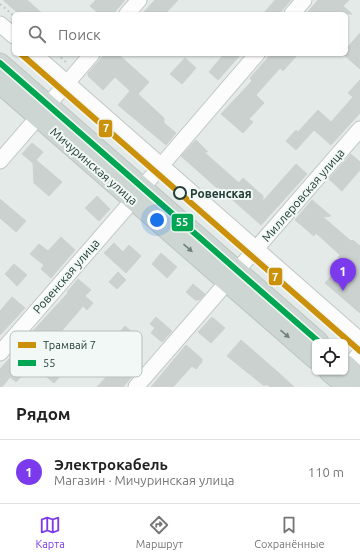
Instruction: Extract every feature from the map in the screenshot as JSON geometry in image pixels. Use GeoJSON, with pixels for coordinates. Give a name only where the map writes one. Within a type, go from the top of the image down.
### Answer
{"type":"FeatureCollection","features":[{"type":"Feature","properties":{"kind":"main road","name":"Мичуринская улица"},"geometry":{"type":"LineString","coordinates":[[0,63],[43,111],[232,277],[312,357]]}},
{"type":"Feature","properties":{"kind":"main road","name":"Мичуринская улица"},"geometry":{"type":"LineString","coordinates":[[0,84],[43,111]]}},
{"type":"Feature","properties":{"kind":"main road","name":"Мичуринская улица"},"geometry":{"type":"LineString","coordinates":[[232,277],[315,339]]}},
{"type":"Feature","properties":{"kind":"street"},"geometry":{"type":"LineString","coordinates":[[129,12],[139,0]]}},
{"type":"Feature","properties":{"kind":"street"},"geometry":{"type":"LineString","coordinates":[[294,12],[304,0]]}},
{"type":"Feature","properties":{"kind":"street"},"geometry":{"type":"LineString","coordinates":[[0,24],[12,34]]}},
{"type":"Feature","properties":{"kind":"street"},"geometry":{"type":"LineString","coordinates":[[36,56],[360,340]]}},
{"type":"Feature","properties":{"kind":"street"},"geometry":{"type":"LineString","coordinates":[[0,161],[90,56]]}},
{"type":"Feature","properties":{"kind":"street","name":"Ровенская улица"},"geometry":{"type":"LineString","coordinates":[[19,331],[255,56]]}},
{"type":"Feature","properties":{"kind":"street","name":"Миллеровская улица"},"geometry":{"type":"LineString","coordinates":[[136,387],[360,129]]}},
{"type":"Feature","properties":{"kind":"street","name":"Ровенская улица"},"geometry":{"type":"LineString","coordinates":[[0,353],[10,341]]}},
{"type":"Feature","properties":{"kind":"street"},"geometry":{"type":"LineString","coordinates":[[348,369],[360,353]]}},
{"type":"Feature","properties":{"kind":"path"},"geometry":{"type":"LineString","coordinates":[[0,4],[12,14]]}},
{"type":"Feature","properties":{"kind":"building"},"geometry":{"type":"Polygon","coordinates":[[[3,0],[27,0],[41,12],[17,12],[3,0]]]}},
{"type":"Feature","properties":{"kind":"building"},"geometry":{"type":"Polygon","coordinates":[[[96,0],[125,0],[115,12],[97,12],[90,6],[96,0]]]}},
{"type":"Feature","properties":{"kind":"building"},"geometry":{"type":"Polygon","coordinates":[[[155,0],[178,0],[167,12],[144,12],[155,0]]]}},
{"type":"Feature","properties":{"kind":"building"},"geometry":{"type":"Polygon","coordinates":[[[275,0],[291,0],[281,12],[265,12],[275,0]]]}},
{"type":"Feature","properties":{"kind":"building"},"geometry":{"type":"Polygon","coordinates":[[[318,0],[349,0],[343,6],[352,14],[348,14],[348,12],[308,12],[318,0]]]}},
{"type":"Feature","properties":{"kind":"building"},"geometry":{"type":"Polygon","coordinates":[[[360,33],[360,69],[345,56],[348,56],[348,47],[360,33]]]}},
{"type":"Feature","properties":{"kind":"building"},"geometry":{"type":"Polygon","coordinates":[[[103,56],[120,56],[149,82],[138,94],[164,118],[164,123],[176,133],[166,145],[118,105],[130,91],[115,77],[103,90],[88,76],[88,73],[103,56]]]}},
{"type":"Feature","properties":{"kind":"building"},"geometry":{"type":"Polygon","coordinates":[[[222,56],[239,56],[218,80],[209,72],[222,56]]]}},
{"type":"Feature","properties":{"kind":"building"},"geometry":{"type":"Polygon","coordinates":[[[269,56],[296,56],[283,71],[280,68],[256,95],[264,103],[249,119],[253,122],[243,133],[221,114],[252,81],[250,78],[269,56]]]}},
{"type":"Feature","properties":{"kind":"building"},"geometry":{"type":"Polygon","coordinates":[[[185,58],[196,68],[182,84],[170,74],[185,58]]]}},
{"type":"Feature","properties":{"kind":"building"},"geometry":{"type":"Polygon","coordinates":[[[360,80],[360,113],[331,145],[314,130],[296,150],[286,141],[296,130],[298,132],[318,110],[331,122],[353,97],[348,93],[360,80]]]}},
{"type":"Feature","properties":{"kind":"building"},"geometry":{"type":"Polygon","coordinates":[[[196,140],[208,152],[204,152],[239,183],[243,178],[263,196],[263,201],[296,164],[307,174],[261,225],[181,156],[196,140]]]}},
{"type":"Feature","properties":{"kind":"building"},"geometry":{"type":"Polygon","coordinates":[[[32,143],[43,152],[36,160],[62,182],[49,196],[34,183],[33,163],[22,154],[32,143]]]}},
{"type":"Feature","properties":{"kind":"building"},"geometry":{"type":"Polygon","coordinates":[[[351,154],[360,162],[360,170],[342,191],[329,179],[351,154]]]}},
{"type":"Feature","properties":{"kind":"building"},"geometry":{"type":"Polygon","coordinates":[[[97,196],[110,209],[99,221],[85,208],[97,196]]]}},
{"type":"Feature","properties":{"kind":"building"},"geometry":{"type":"Polygon","coordinates":[[[0,199],[26,221],[16,232],[0,218],[0,199]]]}},
{"type":"Feature","properties":{"kind":"building"},"geometry":{"type":"Polygon","coordinates":[[[312,200],[331,216],[323,217],[351,241],[353,240],[360,246],[360,313],[325,283],[343,262],[338,257],[340,255],[316,233],[314,236],[295,220],[312,200]]]}},
{"type":"Feature","properties":{"kind":"building"},"geometry":{"type":"Polygon","coordinates":[[[61,237],[75,250],[51,278],[41,269],[44,265],[30,254],[39,244],[48,251],[61,237]]]}},
{"type":"Feature","properties":{"kind":"building"},"geometry":{"type":"Polygon","coordinates":[[[114,243],[123,252],[129,245],[141,256],[126,273],[104,253],[114,243]]]}},
{"type":"Feature","properties":{"kind":"building"},"geometry":{"type":"Polygon","coordinates":[[[161,253],[177,267],[167,278],[152,264],[161,253]]]}},
{"type":"Feature","properties":{"kind":"building"},"geometry":{"type":"Polygon","coordinates":[[[14,264],[27,275],[17,286],[5,274],[14,264]]]}},
{"type":"Feature","properties":{"kind":"building"},"geometry":{"type":"Polygon","coordinates":[[[118,272],[126,280],[117,289],[109,282],[118,272]]]}},
{"type":"Feature","properties":{"kind":"building"},"geometry":{"type":"Polygon","coordinates":[[[78,279],[91,290],[85,296],[93,303],[87,310],[83,306],[62,331],[33,331],[68,293],[67,292],[78,279]]]}},
{"type":"Feature","properties":{"kind":"building"},"geometry":{"type":"Polygon","coordinates":[[[193,284],[205,294],[199,300],[195,300],[186,292],[193,284]]]}},
{"type":"Feature","properties":{"kind":"building"},"geometry":{"type":"Polygon","coordinates":[[[12,297],[25,308],[0,335],[0,311],[12,297]]]}},
{"type":"Feature","properties":{"kind":"building"},"geometry":{"type":"Polygon","coordinates":[[[156,317],[172,331],[162,342],[151,333],[155,328],[150,324],[156,317]]]}},
{"type":"Feature","properties":{"kind":"building"},"geometry":{"type":"Polygon","coordinates":[[[212,317],[225,328],[211,343],[198,332],[212,317]]]}},
{"type":"Feature","properties":{"kind":"building"},"geometry":{"type":"Polygon","coordinates":[[[125,326],[131,331],[120,331],[125,326]]]}},
{"type":"Feature","properties":{"kind":"building"},"geometry":{"type":"Polygon","coordinates":[[[241,340],[294,387],[270,387],[268,385],[263,385],[227,356],[241,340]]]}},
{"type":"Feature","properties":{"kind":"building"},"geometry":{"type":"Polygon","coordinates":[[[186,345],[202,359],[202,362],[196,369],[192,366],[173,387],[151,387],[186,345]]]}},
{"type":"Feature","properties":{"kind":"building"},"geometry":{"type":"Polygon","coordinates":[[[9,359],[10,360],[10,377],[2,387],[0,387],[0,369],[9,359]]]}},
{"type":"Feature","properties":{"kind":"building"},"geometry":{"type":"Polygon","coordinates":[[[10,377],[20,377],[16,382],[10,377]]]}},
{"type":"Feature","properties":{"kind":"building"},"geometry":{"type":"Polygon","coordinates":[[[47,377],[60,377],[54,383],[47,377]]]}},
{"type":"Feature","properties":{"kind":"building"},"geometry":{"type":"Polygon","coordinates":[[[106,377],[132,377],[123,387],[97,387],[106,377]]]}},
{"type":"Feature","properties":{"kind":"tram line","name":"7"},"geometry":{"type":"LineString","coordinates":[[23,56],[360,351]]}},
{"type":"Feature","properties":{"kind":"transit line","name":"55"},"geometry":{"type":"LineString","coordinates":[[0,63],[316,339]]}},
{"type":"Feature","properties":{"kind":"place","name":"Ровенская"},"geometry":{"type":"Point","coordinates":[180,193]}},
{"type":"Feature","properties":{"kind":"place","name":"Электрокабель"},"geometry":{"type":"Point","coordinates":[343,291]}}]}
